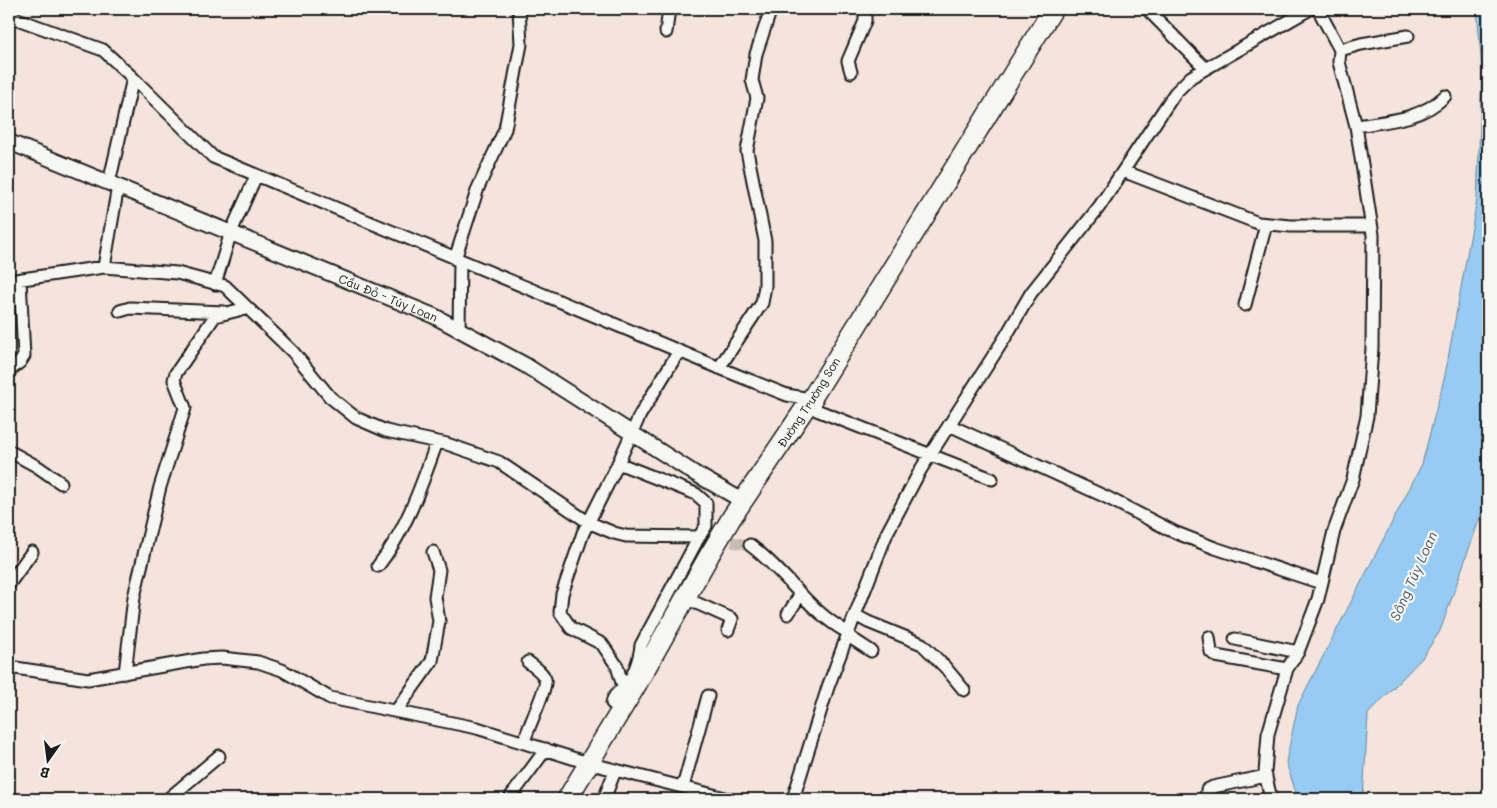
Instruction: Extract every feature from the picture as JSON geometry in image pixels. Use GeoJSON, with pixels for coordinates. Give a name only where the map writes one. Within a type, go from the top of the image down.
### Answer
{"type":"FeatureCollection","features":[{"type":"Feature","properties":{"kind":"highway","name":"Đường Trường Sơn"},"geometry":{"type":"LineString","coordinates":[[567,799],[622,710],[732,517],[812,398],[1053,9]]}},
{"type":"Feature","properties":{"kind":"street"},"geometry":{"type":"LineString","coordinates":[[459,329],[458,260],[478,188],[505,129],[520,44],[519,9]]}},
{"type":"Feature","properties":{"kind":"street"},"geometry":{"type":"LineString","coordinates":[[666,32],[669,9]]}},
{"type":"Feature","properties":{"kind":"street"},"geometry":{"type":"LineString","coordinates":[[719,368],[762,303],[765,286],[765,241],[747,151],[757,98],[752,80],[756,54],[770,9]]}},
{"type":"Feature","properties":{"kind":"street"},"geometry":{"type":"LineString","coordinates":[[851,72],[848,61],[864,21],[865,9]]}},
{"type":"Feature","properties":{"kind":"street"},"geometry":{"type":"LineString","coordinates":[[1146,9],[1205,68]]}},
{"type":"Feature","properties":{"kind":"street"},"geometry":{"type":"LineString","coordinates":[[793,799],[828,687],[887,533],[931,453],[1031,293],[1099,206],[1175,93],[1191,77],[1205,68],[1310,9]]}},
{"type":"Feature","properties":{"kind":"street"},"geometry":{"type":"LineString","coordinates":[[1271,799],[1266,776],[1268,734],[1287,669],[1298,652],[1318,599],[1334,530],[1352,479],[1367,416],[1372,348],[1371,226],[1356,126],[1339,62],[1340,50],[1318,9]]}},
{"type":"Feature","properties":{"kind":"street"},"geometry":{"type":"LineString","coordinates":[[9,16],[103,50],[212,158],[719,368],[787,395],[812,398],[816,400],[815,409],[819,411],[931,453],[992,479]]}},
{"type":"Feature","properties":{"kind":"street"},"geometry":{"type":"LineString","coordinates":[[1340,50],[1361,44],[1408,36]]}},
{"type":"Feature","properties":{"kind":"street"},"geometry":{"type":"LineString","coordinates":[[104,267],[113,185],[133,78]]}},
{"type":"Feature","properties":{"kind":"street"},"geometry":{"type":"LineString","coordinates":[[1356,126],[1415,115],[1437,104],[1445,96]]}},
{"type":"Feature","properties":{"kind":"street","name":"Cầu Đỏ - Túy Loan"},"geometry":{"type":"LineString","coordinates":[[9,142],[434,316],[525,365],[694,473],[743,501]]}},
{"type":"Feature","properties":{"kind":"street"},"geometry":{"type":"LineString","coordinates":[[1123,171],[1179,191],[1239,217],[1266,224],[1371,226]]}},
{"type":"Feature","properties":{"kind":"street"},"geometry":{"type":"LineString","coordinates":[[215,284],[231,232],[256,176]]}},
{"type":"Feature","properties":{"kind":"street"},"geometry":{"type":"LineString","coordinates":[[1245,305],[1266,224]]}},
{"type":"Feature","properties":{"kind":"street"},"geometry":{"type":"LineString","coordinates":[[9,370],[20,362],[24,356],[14,280],[104,267],[178,274],[225,286],[293,352],[330,397],[356,418],[386,431],[437,442],[499,462],[588,522],[626,536],[699,537]]}},
{"type":"Feature","properties":{"kind":"street"},"geometry":{"type":"LineString","coordinates":[[120,311],[130,308],[144,308],[226,312]]}},
{"type":"Feature","properties":{"kind":"street"},"geometry":{"type":"LineString","coordinates":[[125,673],[134,598],[160,487],[185,408],[174,380],[176,373],[215,316],[247,308]]}},
{"type":"Feature","properties":{"kind":"street"},"geometry":{"type":"LineString","coordinates":[[626,685],[622,683],[617,666],[602,644],[570,628],[560,612],[562,594],[582,533],[633,433],[640,415],[679,351]]}},
{"type":"Feature","properties":{"kind":"street"},"geometry":{"type":"LineString","coordinates":[[949,425],[1106,497],[1174,532],[1215,548],[1321,583]]}},
{"type":"Feature","properties":{"kind":"street"},"geometry":{"type":"LineString","coordinates":[[378,566],[395,544],[407,520],[437,442]]}},
{"type":"Feature","properties":{"kind":"street"},"geometry":{"type":"LineString","coordinates":[[9,451],[38,467],[61,483]]}},
{"type":"Feature","properties":{"kind":"street"},"geometry":{"type":"LineString","coordinates":[[618,463],[696,494],[706,503],[706,526],[641,645],[640,654],[626,685],[617,691],[612,703],[622,710]]}},
{"type":"Feature","properties":{"kind":"street"},"geometry":{"type":"LineString","coordinates":[[750,546],[769,560],[800,595],[832,623],[870,651]]}},
{"type":"Feature","properties":{"kind":"street"},"geometry":{"type":"LineString","coordinates":[[9,584],[32,552]]}},
{"type":"Feature","properties":{"kind":"street"},"geometry":{"type":"LineString","coordinates":[[396,711],[432,661],[439,621],[435,597],[439,570],[433,552]]}},
{"type":"Feature","properties":{"kind":"street"},"geometry":{"type":"LineString","coordinates":[[788,614],[800,595]]}},
{"type":"Feature","properties":{"kind":"street"},"geometry":{"type":"LineString","coordinates":[[685,598],[732,620],[728,630]]}},
{"type":"Feature","properties":{"kind":"street"},"geometry":{"type":"LineString","coordinates":[[855,615],[922,644],[964,690]]}},
{"type":"Feature","properties":{"kind":"street"},"geometry":{"type":"LineString","coordinates":[[1209,637],[1211,652],[1216,656],[1287,669]]}},
{"type":"Feature","properties":{"kind":"street"},"geometry":{"type":"LineString","coordinates":[[1234,639],[1298,652]]}},
{"type":"Feature","properties":{"kind":"street"},"geometry":{"type":"LineString","coordinates":[[9,667],[88,679],[213,658],[258,662],[282,670],[330,698],[477,728],[615,771],[728,799]]}},
{"type":"Feature","properties":{"kind":"street"},"geometry":{"type":"LineString","coordinates":[[524,742],[529,724],[546,687],[546,680],[541,672],[528,662]]}},
{"type":"Feature","properties":{"kind":"street"},"geometry":{"type":"LineString","coordinates":[[683,787],[708,696]]}},
{"type":"Feature","properties":{"kind":"street"},"geometry":{"type":"LineString","coordinates":[[509,799],[546,749]]}},
{"type":"Feature","properties":{"kind":"street"},"geometry":{"type":"LineString","coordinates":[[168,799],[219,756]]}},
{"type":"Feature","properties":{"kind":"street"},"geometry":{"type":"LineString","coordinates":[[604,799],[615,771]]}},
{"type":"Feature","properties":{"kind":"street"},"geometry":{"type":"LineString","coordinates":[[1206,799],[1207,790],[1213,787],[1266,776]]}},
{"type":"Feature","properties":{"kind":"water","name":"Sông Túy Loan"},"geometry":{"type":"Polygon","coordinates":[[[1477,9],[1488,9],[1488,495],[1440,631],[1422,658],[1368,714],[1363,799],[1298,799],[1286,762],[1298,705],[1422,464],[1445,375],[1477,200],[1482,70],[1477,9]]]}},
{"type":"Feature","properties":{"kind":"tunnel"},"geometry":{"type":"LineString","coordinates":[[699,537],[750,545]]}}]}
